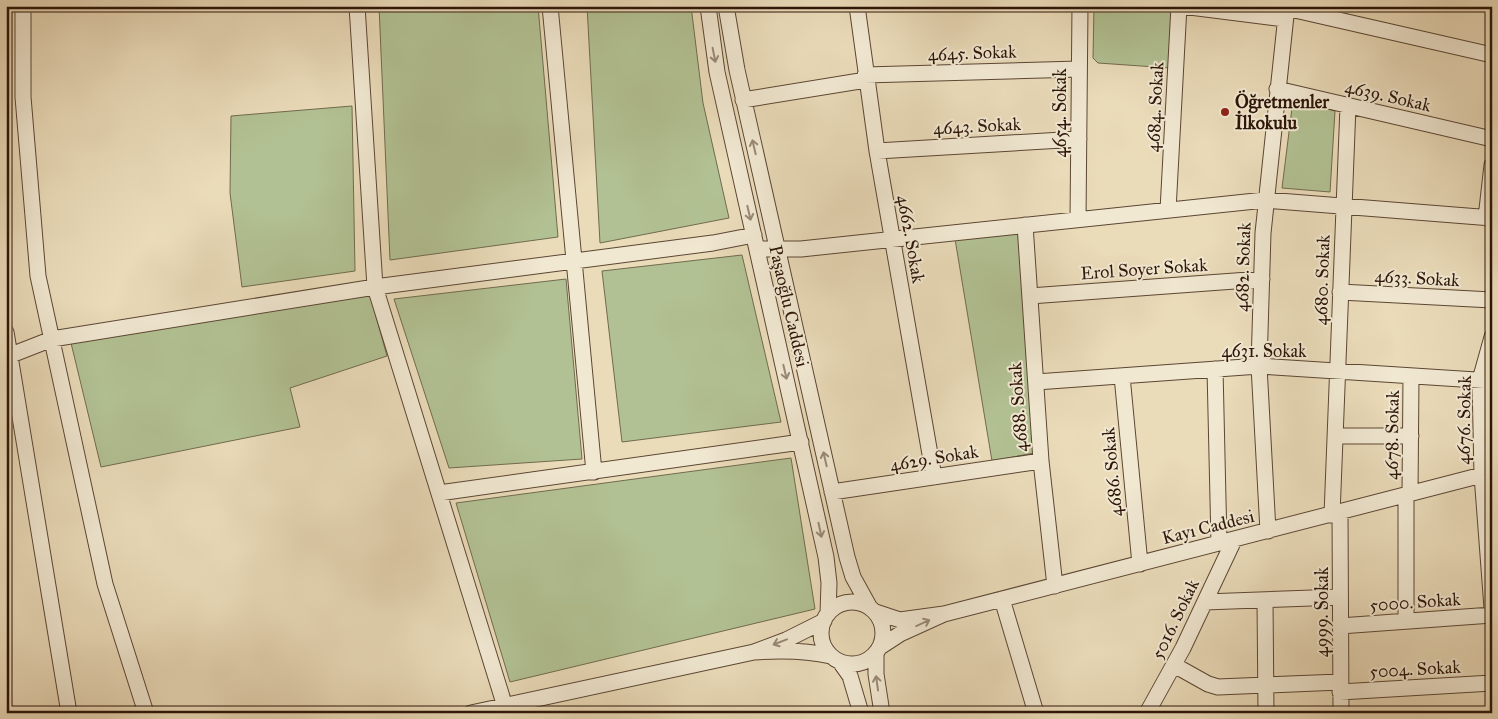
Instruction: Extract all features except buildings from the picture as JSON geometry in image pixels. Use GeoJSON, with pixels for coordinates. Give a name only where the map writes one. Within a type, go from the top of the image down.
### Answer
{"type":"FeatureCollection","features":[{"type":"Feature","properties":{"kind":"street"},"geometry":{"type":"LineString","coordinates":[[23,6],[23,97],[38,276],[105,584],[146,713]]}},
{"type":"Feature","properties":{"kind":"street"},"geometry":{"type":"LineString","coordinates":[[357,6],[375,287],[506,710]]}},
{"type":"Feature","properties":{"kind":"street"},"geometry":{"type":"LineString","coordinates":[[550,6],[594,472]]}},
{"type":"Feature","properties":{"kind":"street","name":"Paşaoğlu Caddesi"},"geometry":{"type":"LineString","coordinates":[[708,6],[717,72],[801,442],[828,571],[826,617]]}},
{"type":"Feature","properties":{"kind":"street","name":"Paşaoğlu Caddesi"},"geometry":{"type":"LineString","coordinates":[[726,6],[729,34],[743,100],[850,568],[872,609]]}},
{"type":"Feature","properties":{"kind":"street","name":"4662. Sokak"},"geometry":{"type":"LineString","coordinates":[[857,6],[877,151],[934,477]]}},
{"type":"Feature","properties":{"kind":"street","name":"4654. Sokak"},"geometry":{"type":"LineString","coordinates":[[1078,220],[1080,6]]}},
{"type":"Feature","properties":{"kind":"street"},"geometry":{"type":"LineString","coordinates":[[1180,6],[1286,11],[1492,55]]}},
{"type":"Feature","properties":{"kind":"street","name":"4684. Sokak"},"geometry":{"type":"LineString","coordinates":[[1168,210],[1180,6]]}},
{"type":"Feature","properties":{"kind":"street","name":"4682. Sokak"},"geometry":{"type":"LineString","coordinates":[[1268,531],[1259,366],[1262,279],[1265,200],[1286,11]]}},
{"type":"Feature","properties":{"kind":"street","name":"4645. Sokak"},"geometry":{"type":"LineString","coordinates":[[743,100],[866,77],[1079,69]]}},
{"type":"Feature","properties":{"kind":"street","name":"4639. Sokak"},"geometry":{"type":"LineString","coordinates":[[1277,89],[1492,139]]}},
{"type":"Feature","properties":{"kind":"street","name":"4680. Sokak"},"geometry":{"type":"LineString","coordinates":[[1336,513],[1335,436],[1348,106]]}},
{"type":"Feature","properties":{"kind":"street","name":"4643. Sokak"},"geometry":{"type":"LineString","coordinates":[[877,151],[1079,139]]}},
{"type":"Feature","properties":{"kind":"street"},"geometry":{"type":"LineString","coordinates":[[8,357],[52,339],[375,287],[574,261],[756,242],[777,249],[892,239],[1265,200],[1489,218],[1492,165]]}},
{"type":"Feature","properties":{"kind":"street","name":"4688. Sokak"},"geometry":{"type":"LineString","coordinates":[[1026,225],[1041,461],[1055,586]]}},
{"type":"Feature","properties":{"kind":"street","name":"Erol Soyer Sokak"},"geometry":{"type":"LineString","coordinates":[[1030,296],[1262,279]]}},
{"type":"Feature","properties":{"kind":"street","name":"4633. Sokak"},"geometry":{"type":"LineString","coordinates":[[1340,292],[1492,300]]}},
{"type":"Feature","properties":{"kind":"street"},"geometry":{"type":"LineString","coordinates":[[6,332],[8,357],[69,713]]}},
{"type":"Feature","properties":{"kind":"street","name":"4676. Sokak"},"geometry":{"type":"LineString","coordinates":[[1492,337],[1486,380],[1492,608]]}},
{"type":"Feature","properties":{"kind":"street","name":"4631. Sokak"},"geometry":{"type":"LineString","coordinates":[[1036,382],[1259,366],[1486,380]]}},
{"type":"Feature","properties":{"kind":"street"},"geometry":{"type":"LineString","coordinates":[[1215,370],[1218,544]]}},
{"type":"Feature","properties":{"kind":"street","name":"4686. Sokak"},"geometry":{"type":"LineString","coordinates":[[1122,376],[1140,564]]}},
{"type":"Feature","properties":{"kind":"street","name":"4678. Sokak"},"geometry":{"type":"LineString","coordinates":[[1406,621],[1412,376]]}},
{"type":"Feature","properties":{"kind":"street"},"geometry":{"type":"LineString","coordinates":[[1335,436],[1411,436]]}},
{"type":"Feature","properties":{"kind":"street"},"geometry":{"type":"LineString","coordinates":[[439,493],[801,442]]}},
{"type":"Feature","properties":{"kind":"street","name":"4629. Sokak"},"geometry":{"type":"LineString","coordinates":[[832,492],[1041,461]]}},
{"type":"Feature","properties":{"kind":"street","name":"Kayı Caddesi"},"geometry":{"type":"LineString","coordinates":[[872,609],[900,620],[944,614],[1408,495],[1488,472]]}},
{"type":"Feature","properties":{"kind":"street","name":"4999. Sokak"},"geometry":{"type":"LineString","coordinates":[[1336,513],[1340,597],[1341,713]]}},
{"type":"Feature","properties":{"kind":"street","name":"5016. Sokak"},"geometry":{"type":"LineString","coordinates":[[1153,709],[1234,540]]}},
{"type":"Feature","properties":{"kind":"street"},"geometry":{"type":"LineString","coordinates":[[1205,602],[1340,597]]}},
{"type":"Feature","properties":{"kind":"street"},"geometry":{"type":"LineString","coordinates":[[1002,599],[1036,713]]}},
{"type":"Feature","properties":{"kind":"street"},"geometry":{"type":"LineString","coordinates":[[1265,600],[1266,713]]}},
{"type":"Feature","properties":{"kind":"street"},"geometry":{"type":"LineString","coordinates":[[471,713],[506,710],[754,652],[786,640],[826,617],[840,604],[849,602],[872,609],[884,630],[878,650],[876,674],[882,713]]}},
{"type":"Feature","properties":{"kind":"street","name":"Kayı Caddesi"},"geometry":{"type":"LineString","coordinates":[[878,650],[900,634],[944,614]]}},
{"type":"Feature","properties":{"kind":"street","name":"5000. Sokak"},"geometry":{"type":"LineString","coordinates":[[1340,626],[1492,615]]}},
{"type":"Feature","properties":{"kind":"street"},"geometry":{"type":"LineString","coordinates":[[826,617],[821,637],[824,648],[850,676],[861,713]]}},
{"type":"Feature","properties":{"kind":"street"},"geometry":{"type":"LineString","coordinates":[[754,652],[801,651],[861,663],[878,650]]}},
{"type":"Feature","properties":{"kind":"street","name":"5004. Sokak"},"geometry":{"type":"LineString","coordinates":[[1174,665],[1213,686],[1340,687],[1492,683]]}},
{"type":"Feature","properties":{"kind":"green space"},"geometry":{"type":"Polygon","coordinates":[[[379,6],[538,6],[558,237],[390,260],[379,6]]]}},
{"type":"Feature","properties":{"kind":"green space"},"geometry":{"type":"Polygon","coordinates":[[[587,6],[691,6],[703,103],[729,218],[600,243],[587,6]]]}},
{"type":"Feature","properties":{"kind":"green space"},"geometry":{"type":"Polygon","coordinates":[[[1094,6],[1128,6],[1172,12],[1170,68],[1098,63],[1093,58],[1094,6]]]}},
{"type":"Feature","properties":{"kind":"green space"},"geometry":{"type":"Polygon","coordinates":[[[1293,100],[1335,111],[1330,192],[1282,188],[1293,100]]]}},
{"type":"Feature","properties":{"kind":"green space"},"geometry":{"type":"Polygon","coordinates":[[[352,106],[355,271],[242,287],[230,193],[231,116],[352,106]]]}},
{"type":"Feature","properties":{"kind":"green space"},"geometry":{"type":"Polygon","coordinates":[[[1020,232],[1034,453],[992,461],[955,239],[1020,232]]]}},
{"type":"Feature","properties":{"kind":"green space"},"geometry":{"type":"Polygon","coordinates":[[[742,255],[781,422],[622,442],[602,271],[742,255]]]}},
{"type":"Feature","properties":{"kind":"green space"},"geometry":{"type":"Polygon","coordinates":[[[566,279],[582,459],[449,468],[394,299],[566,279]]]}},
{"type":"Feature","properties":{"kind":"green space"},"geometry":{"type":"Polygon","coordinates":[[[370,295],[387,356],[290,388],[300,427],[101,467],[71,343],[370,295]]]}},
{"type":"Feature","properties":{"kind":"green space"},"geometry":{"type":"Polygon","coordinates":[[[791,458],[815,609],[510,682],[456,503],[791,458]]]}},
{"type":"Feature","properties":{"kind":"place","name":"Öğretmenler İlkokulu"},"geometry":{"type":"Point","coordinates":[1225,112]}}]}
